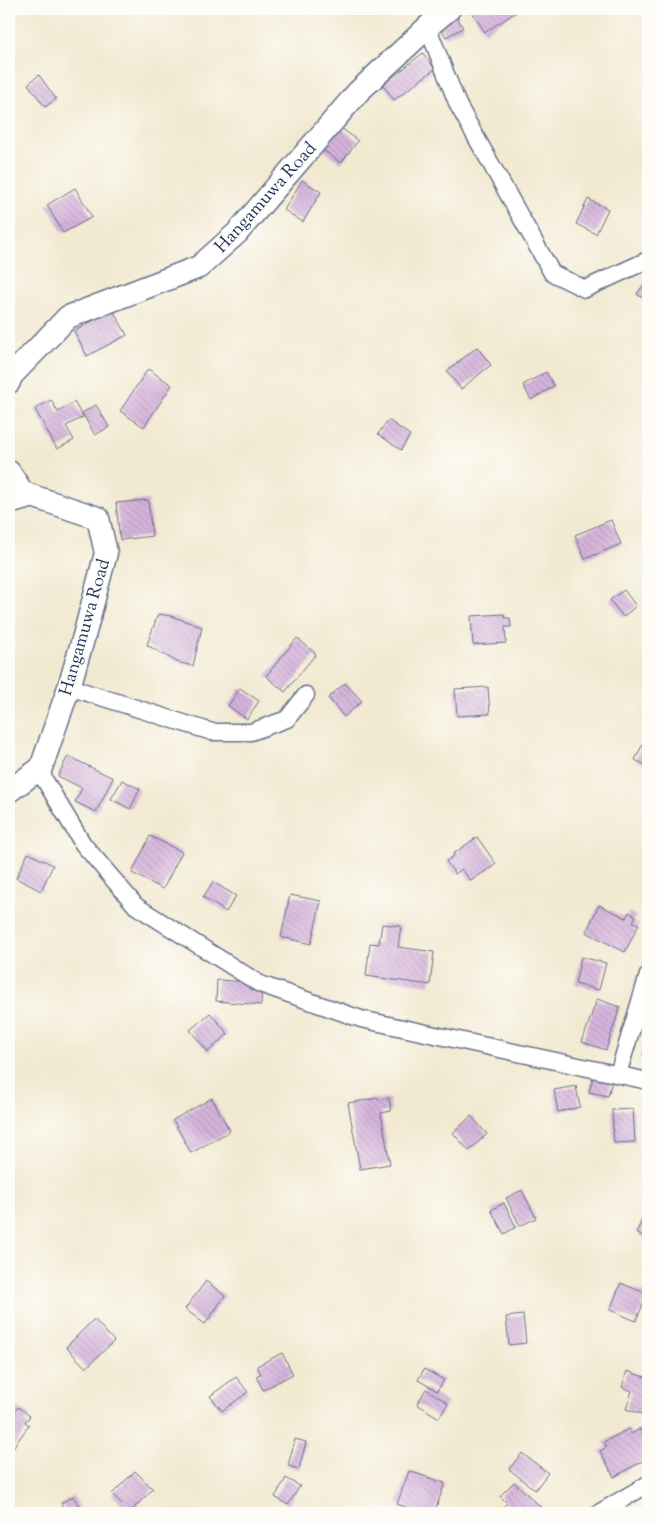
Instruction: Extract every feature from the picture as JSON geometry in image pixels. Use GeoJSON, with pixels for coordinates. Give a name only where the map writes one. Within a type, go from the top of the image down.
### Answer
{"type":"FeatureCollection","features":[{"type":"Feature","properties":{"kind":"street","name":"Hangamuwa Road"},"geometry":{"type":"LineString","coordinates":[[9,382],[11,376],[68,317],[199,267],[237,233],[358,92],[449,9]]}},
{"type":"Feature","properties":{"kind":"street"},"geometry":{"type":"LineString","coordinates":[[432,23],[429,31],[458,106],[552,273],[585,289],[648,260]]}},
{"type":"Feature","properties":{"kind":"street","name":"Hangamuwa Road"},"geometry":{"type":"LineString","coordinates":[[9,472],[23,493],[98,518],[106,554],[69,687],[41,768]]}},
{"type":"Feature","properties":{"kind":"street"},"geometry":{"type":"LineString","coordinates":[[9,506],[37,498]]}},
{"type":"Feature","properties":{"kind":"street"},"geometry":{"type":"LineString","coordinates":[[69,687],[212,732],[251,732],[287,719],[306,695]]}},
{"type":"Feature","properties":{"kind":"street"},"geometry":{"type":"LineString","coordinates":[[9,791],[41,768],[44,779],[84,844],[136,906],[260,984],[361,1019],[648,1081]]}},
{"type":"Feature","properties":{"kind":"street"},"geometry":{"type":"LineString","coordinates":[[618,1074],[648,975]]}},
{"type":"Feature","properties":{"kind":"street"},"geometry":{"type":"LineString","coordinates":[[599,1513],[648,1484]]}},
{"type":"Feature","properties":{"kind":"building"},"geometry":{"type":"Polygon","coordinates":[[[470,9],[521,9],[485,32],[470,9]]]}},
{"type":"Feature","properties":{"kind":"building"},"geometry":{"type":"Polygon","coordinates":[[[455,13],[463,28],[446,37],[437,22],[455,13]]]}},
{"type":"Feature","properties":{"kind":"building"},"geometry":{"type":"Polygon","coordinates":[[[423,53],[435,69],[394,100],[383,85],[423,53]]]}},
{"type":"Feature","properties":{"kind":"building"},"geometry":{"type":"Polygon","coordinates":[[[39,75],[56,99],[45,107],[28,84],[39,75]]]}},
{"type":"Feature","properties":{"kind":"building"},"geometry":{"type":"Polygon","coordinates":[[[340,127],[358,141],[341,163],[322,149],[340,127]]]}},
{"type":"Feature","properties":{"kind":"building"},"geometry":{"type":"Polygon","coordinates":[[[302,180],[321,192],[303,222],[284,210],[302,180]]]}},
{"type":"Feature","properties":{"kind":"building"},"geometry":{"type":"Polygon","coordinates":[[[75,188],[92,217],[63,233],[47,205],[75,188]]]}},
{"type":"Feature","properties":{"kind":"building"},"geometry":{"type":"Polygon","coordinates":[[[588,199],[608,209],[596,234],[576,224],[588,199]]]}},
{"type":"Feature","properties":{"kind":"building"},"geometry":{"type":"Polygon","coordinates":[[[648,279],[648,302],[637,294],[648,279]]]}},
{"type":"Feature","properties":{"kind":"building"},"geometry":{"type":"Polygon","coordinates":[[[113,310],[127,335],[87,356],[74,331],[113,310]]]}},
{"type":"Feature","properties":{"kind":"building"},"geometry":{"type":"Polygon","coordinates":[[[477,347],[491,365],[461,389],[447,371],[477,347]]]}},
{"type":"Feature","properties":{"kind":"building"},"geometry":{"type":"Polygon","coordinates":[[[148,369],[172,385],[144,427],[120,411],[148,369]]]}},
{"type":"Feature","properties":{"kind":"building"},"geometry":{"type":"Polygon","coordinates":[[[546,372],[554,386],[531,400],[523,385],[546,372]]]}},
{"type":"Feature","properties":{"kind":"building"},"geometry":{"type":"Polygon","coordinates":[[[51,400],[58,412],[74,402],[83,417],[66,426],[74,440],[57,449],[35,409],[51,400]]]}},
{"type":"Feature","properties":{"kind":"building"},"geometry":{"type":"Polygon","coordinates":[[[96,405],[109,427],[95,435],[82,413],[96,405]]]}},
{"type":"Feature","properties":{"kind":"building"},"geometry":{"type":"Polygon","coordinates":[[[388,420],[410,435],[401,450],[378,434],[388,420]]]}},
{"type":"Feature","properties":{"kind":"building"},"geometry":{"type":"Polygon","coordinates":[[[148,500],[152,536],[120,540],[116,503],[148,500]]]}},
{"type":"Feature","properties":{"kind":"building"},"geometry":{"type":"Polygon","coordinates":[[[611,520],[621,544],[585,559],[575,535],[611,520]]]}},
{"type":"Feature","properties":{"kind":"building"},"geometry":{"type":"Polygon","coordinates":[[[624,590],[636,606],[623,617],[610,600],[624,590]]]}},
{"type":"Feature","properties":{"kind":"building"},"geometry":{"type":"Polygon","coordinates":[[[158,614],[171,616],[202,627],[193,666],[177,662],[147,645],[158,614]]]}},
{"type":"Feature","properties":{"kind":"building"},"geometry":{"type":"Polygon","coordinates":[[[504,614],[505,618],[510,618],[511,627],[505,627],[506,643],[473,645],[471,616],[504,614]]]}},
{"type":"Feature","properties":{"kind":"building"},"geometry":{"type":"Polygon","coordinates":[[[297,638],[316,654],[285,692],[266,676],[297,638]]]}},
{"type":"Feature","properties":{"kind":"building"},"geometry":{"type":"Polygon","coordinates":[[[345,683],[362,701],[344,717],[328,698],[345,683]]]}},
{"type":"Feature","properties":{"kind":"building"},"geometry":{"type":"Polygon","coordinates":[[[488,687],[490,714],[457,716],[455,689],[488,687]]]}},
{"type":"Feature","properties":{"kind":"building"},"geometry":{"type":"Polygon","coordinates":[[[240,688],[259,701],[247,719],[228,706],[240,688]]]}},
{"type":"Feature","properties":{"kind":"building"},"geometry":{"type":"Polygon","coordinates":[[[648,733],[648,766],[635,760],[648,733]]]}},
{"type":"Feature","properties":{"kind":"building"},"geometry":{"type":"Polygon","coordinates":[[[68,756],[113,778],[96,812],[75,802],[82,788],[58,776],[68,756]]]}},
{"type":"Feature","properties":{"kind":"building"},"geometry":{"type":"Polygon","coordinates":[[[122,780],[140,789],[130,809],[111,799],[122,780]]]}},
{"type":"Feature","properties":{"kind":"building"},"geometry":{"type":"Polygon","coordinates":[[[150,836],[182,852],[163,889],[132,873],[150,836]]]}},
{"type":"Feature","properties":{"kind":"building"},"geometry":{"type":"Polygon","coordinates":[[[477,837],[496,864],[471,881],[462,869],[455,874],[446,861],[477,837]]]}},
{"type":"Feature","properties":{"kind":"building"},"geometry":{"type":"Polygon","coordinates":[[[28,853],[53,865],[41,891],[16,878],[28,853]]]}},
{"type":"Feature","properties":{"kind":"building"},"geometry":{"type":"Polygon","coordinates":[[[213,882],[236,896],[226,912],[203,897],[213,882]]]}},
{"type":"Feature","properties":{"kind":"building"},"geometry":{"type":"Polygon","coordinates":[[[290,895],[321,901],[311,944],[281,937],[290,895]]]}},
{"type":"Feature","properties":{"kind":"building"},"geometry":{"type":"Polygon","coordinates":[[[599,905],[626,918],[629,912],[636,916],[633,922],[639,924],[625,952],[586,932],[599,905]]]}},
{"type":"Feature","properties":{"kind":"building"},"geometry":{"type":"Polygon","coordinates":[[[382,924],[401,926],[398,947],[434,952],[430,985],[366,976],[370,943],[379,944],[382,924]]]}},
{"type":"Feature","properties":{"kind":"building"},"geometry":{"type":"Polygon","coordinates":[[[581,957],[606,963],[599,990],[575,984],[581,957]]]}},
{"type":"Feature","properties":{"kind":"building"},"geometry":{"type":"Polygon","coordinates":[[[217,980],[262,983],[261,1005],[216,1001],[217,980]]]}},
{"type":"Feature","properties":{"kind":"building"},"geometry":{"type":"Polygon","coordinates":[[[597,999],[620,1007],[606,1050],[582,1042],[597,999]]]}},
{"type":"Feature","properties":{"kind":"building"},"geometry":{"type":"Polygon","coordinates":[[[210,1013],[228,1034],[208,1052],[190,1030],[210,1013]]]}},
{"type":"Feature","properties":{"kind":"building"},"geometry":{"type":"Polygon","coordinates":[[[648,1041],[648,1057],[643,1055],[648,1041]]]}},
{"type":"Feature","properties":{"kind":"building"},"geometry":{"type":"Polygon","coordinates":[[[593,1077],[612,1081],[608,1096],[589,1092],[593,1077]]]}},
{"type":"Feature","properties":{"kind":"building"},"geometry":{"type":"Polygon","coordinates":[[[576,1086],[580,1107],[558,1112],[554,1090],[576,1086]]]}},
{"type":"Feature","properties":{"kind":"building"},"geometry":{"type":"Polygon","coordinates":[[[212,1098],[230,1131],[191,1153],[173,1120],[212,1098]]]}},
{"type":"Feature","properties":{"kind":"building"},"geometry":{"type":"Polygon","coordinates":[[[378,1098],[378,1100],[389,1098],[391,1111],[381,1113],[390,1164],[360,1169],[348,1103],[378,1098]]]}},
{"type":"Feature","properties":{"kind":"building"},"geometry":{"type":"Polygon","coordinates":[[[633,1109],[635,1142],[614,1143],[612,1110],[633,1109]]]}},
{"type":"Feature","properties":{"kind":"building"},"geometry":{"type":"Polygon","coordinates":[[[471,1116],[487,1134],[469,1151],[453,1133],[471,1116]]]}},
{"type":"Feature","properties":{"kind":"building"},"geometry":{"type":"Polygon","coordinates":[[[522,1190],[536,1218],[520,1226],[506,1198],[522,1190]]]}},
{"type":"Feature","properties":{"kind":"building"},"geometry":{"type":"Polygon","coordinates":[[[504,1203],[516,1227],[504,1234],[491,1210],[504,1203]]]}},
{"type":"Feature","properties":{"kind":"building"},"geometry":{"type":"Polygon","coordinates":[[[645,1214],[648,1216],[648,1239],[636,1233],[645,1214]]]}},
{"type":"Feature","properties":{"kind":"building"},"geometry":{"type":"Polygon","coordinates":[[[206,1281],[225,1296],[205,1324],[185,1309],[206,1281]]]}},
{"type":"Feature","properties":{"kind":"building"},"geometry":{"type":"Polygon","coordinates":[[[621,1283],[647,1294],[636,1321],[610,1310],[621,1283]]]}},
{"type":"Feature","properties":{"kind":"building"},"geometry":{"type":"Polygon","coordinates":[[[523,1315],[526,1343],[509,1345],[506,1317],[523,1315]]]}},
{"type":"Feature","properties":{"kind":"building"},"geometry":{"type":"Polygon","coordinates":[[[94,1319],[114,1341],[86,1368],[66,1347],[94,1319]]]}},
{"type":"Feature","properties":{"kind":"building"},"geometry":{"type":"Polygon","coordinates":[[[282,1353],[293,1374],[263,1390],[256,1376],[261,1374],[257,1366],[282,1353]]]}},
{"type":"Feature","properties":{"kind":"building"},"geometry":{"type":"Polygon","coordinates":[[[424,1369],[444,1380],[437,1391],[418,1380],[424,1369]]]}},
{"type":"Feature","properties":{"kind":"building"},"geometry":{"type":"Polygon","coordinates":[[[627,1371],[648,1378],[648,1416],[626,1409],[632,1391],[622,1387],[627,1371]]]}},
{"type":"Feature","properties":{"kind":"building"},"geometry":{"type":"Polygon","coordinates":[[[236,1377],[248,1392],[222,1411],[210,1396],[236,1377]]]}},
{"type":"Feature","properties":{"kind":"building"},"geometry":{"type":"Polygon","coordinates":[[[426,1389],[448,1403],[439,1418],[417,1404],[426,1389]]]}},
{"type":"Feature","properties":{"kind":"building"},"geometry":{"type":"Polygon","coordinates":[[[18,1407],[30,1416],[25,1422],[29,1425],[12,1449],[9,1447],[9,1410],[13,1413],[18,1407]]]}},
{"type":"Feature","properties":{"kind":"building"},"geometry":{"type":"Polygon","coordinates":[[[628,1429],[631,1434],[640,1429],[648,1445],[648,1458],[614,1477],[600,1451],[607,1447],[604,1442],[628,1429]]]}},
{"type":"Feature","properties":{"kind":"building"},"geometry":{"type":"Polygon","coordinates":[[[295,1439],[306,1442],[299,1469],[288,1466],[295,1439]]]}},
{"type":"Feature","properties":{"kind":"building"},"geometry":{"type":"Polygon","coordinates":[[[522,1453],[548,1473],[535,1490],[509,1469],[522,1453]]]}},
{"type":"Feature","properties":{"kind":"building"},"geometry":{"type":"Polygon","coordinates":[[[135,1471],[153,1489],[130,1512],[112,1494],[135,1471]]]}},
{"type":"Feature","properties":{"kind":"building"},"geometry":{"type":"Polygon","coordinates":[[[409,1471],[445,1483],[434,1513],[423,1513],[397,1504],[409,1471]]]}},
{"type":"Feature","properties":{"kind":"building"},"geometry":{"type":"Polygon","coordinates":[[[286,1478],[300,1486],[288,1505],[275,1497],[286,1478]]]}},
{"type":"Feature","properties":{"kind":"building"},"geometry":{"type":"Polygon","coordinates":[[[514,1482],[547,1513],[497,1513],[507,1503],[500,1496],[514,1482]]]}},
{"type":"Feature","properties":{"kind":"building"},"geometry":{"type":"Polygon","coordinates":[[[73,1496],[81,1509],[73,1513],[66,1513],[61,1503],[73,1496]]]}}]}
